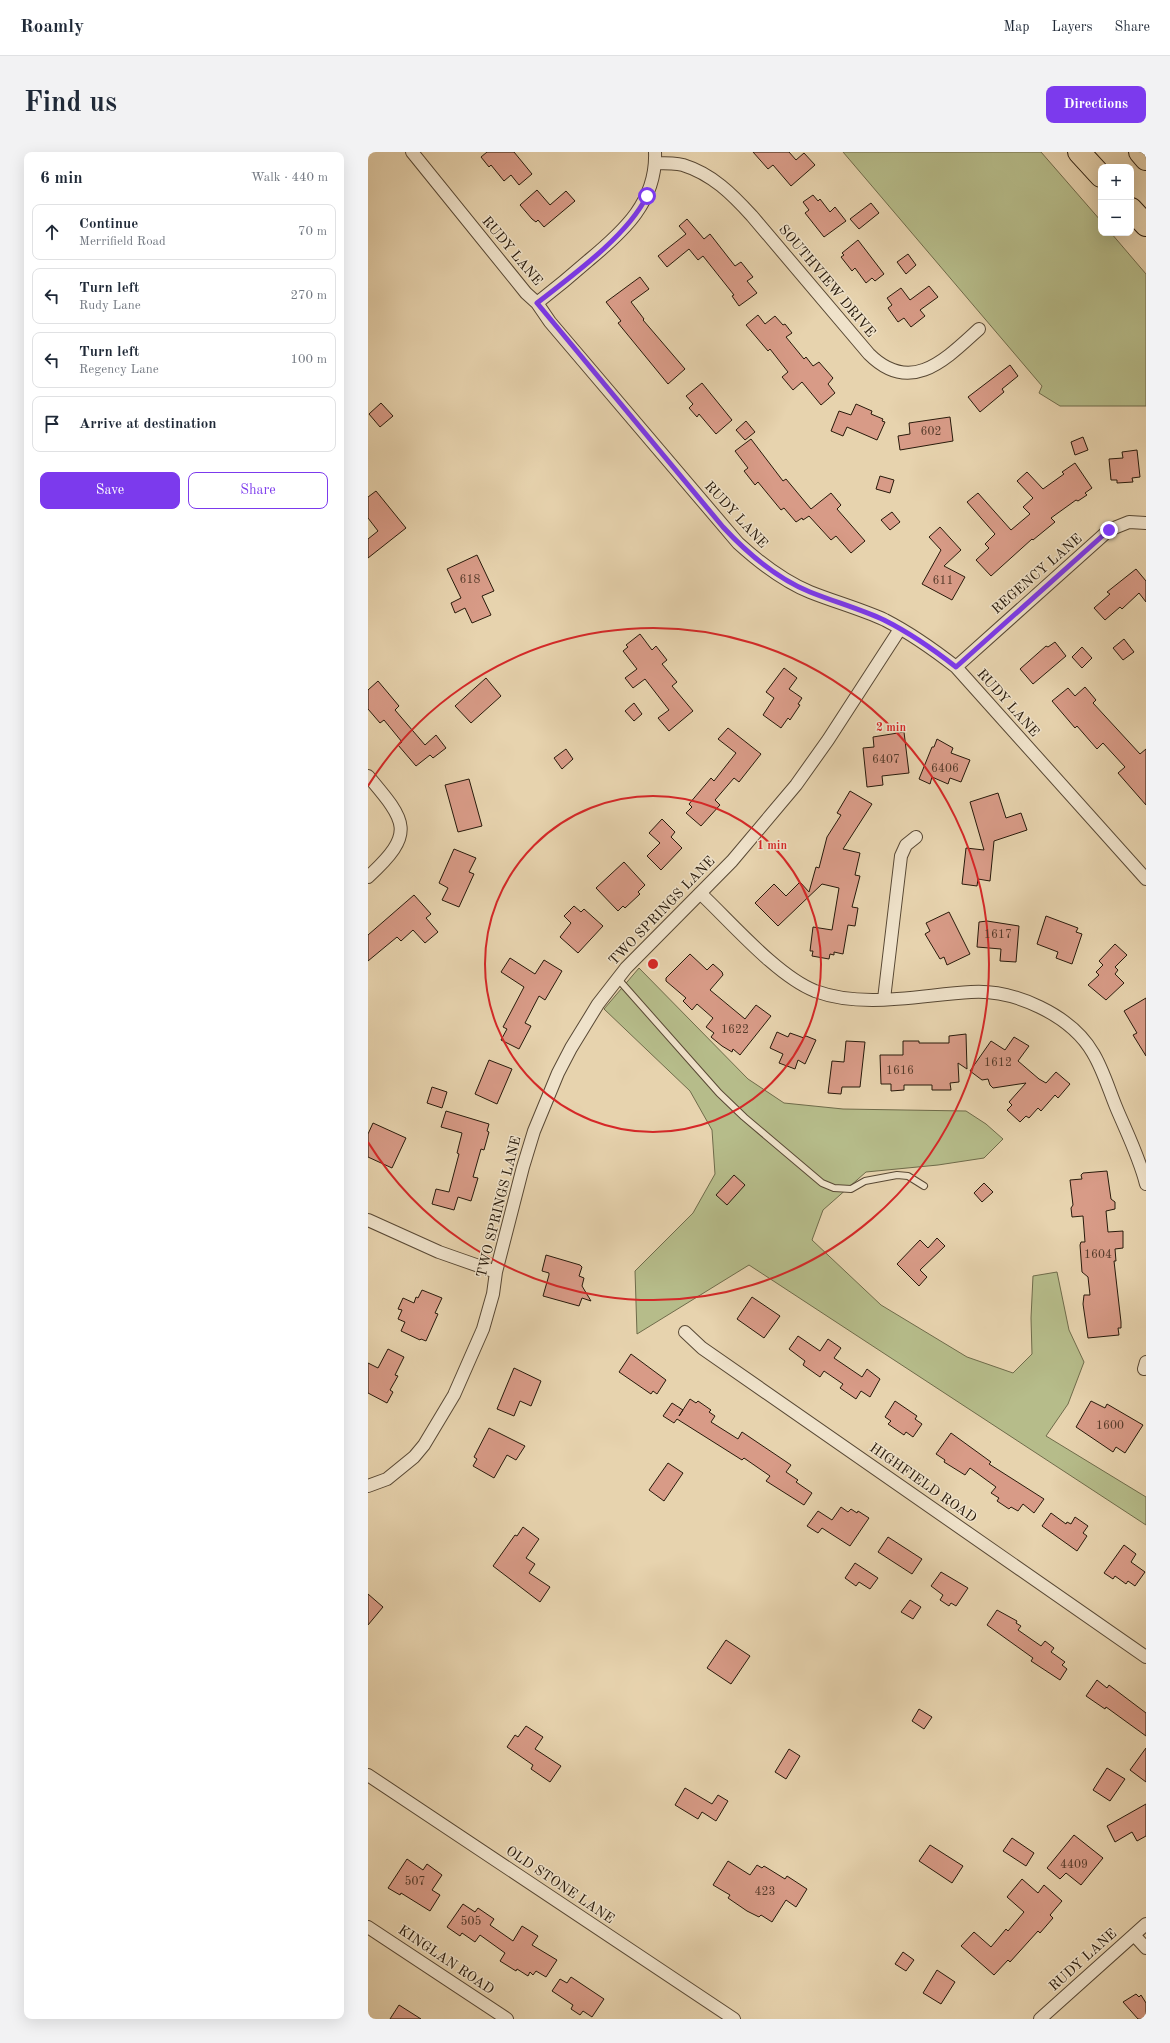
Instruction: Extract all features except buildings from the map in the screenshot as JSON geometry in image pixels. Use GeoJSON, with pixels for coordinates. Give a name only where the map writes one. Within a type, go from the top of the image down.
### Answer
{"type":"FeatureCollection","features":[{"type":"Feature","properties":{"kind":"highway"},"geometry":{"type":"LineString","coordinates":[[1140,152],[1146,158]]}},
{"type":"Feature","properties":{"kind":"highway"},"geometry":{"type":"LineString","coordinates":[[1081,154],[1098,173]]}},
{"type":"Feature","properties":{"kind":"highway"},"geometry":{"type":"LineString","coordinates":[[1134,212],[1146,225]]}},
{"type":"Feature","properties":{"kind":"street","name":"RUDY LANE"},"geometry":{"type":"LineString","coordinates":[[412,152],[526,293],[537,303],[723,527],[752,556],[782,578],[810,592],[856,608],[900,629],[928,645],[956,667],[1146,879]]}},
{"type":"Feature","properties":{"kind":"street"},"geometry":{"type":"LineString","coordinates":[[537,303],[621,233],[635,217],[647,196],[654,176],[655,157]]}},
{"type":"Feature","properties":{"kind":"street","name":"SOUTHVIEW DRIVE"},"geometry":{"type":"LineString","coordinates":[[655,157],[702,172],[731,194],[752,216],[869,354],[877,362],[889,369],[912,373],[928,370],[941,362],[979,329]]}},
{"type":"Feature","properties":{"kind":"street","name":"REGENCY LANE"},"geometry":{"type":"LineString","coordinates":[[956,667],[1109,530],[1129,522],[1146,523]]}},
{"type":"Feature","properties":{"kind":"street","name":"TWO SPRINGS LANE"},"geometry":{"type":"LineString","coordinates":[[368,1486],[388,1479],[401,1469],[424,1445],[454,1395],[483,1329],[494,1294],[496,1272],[523,1167],[546,1102],[571,1048],[598,1004],[647,945],[732,861],[796,785],[828,740],[900,629]]}},
{"type":"Feature","properties":{"kind":"street"},"geometry":{"type":"LineString","coordinates":[[368,776],[397,814],[401,833],[397,846],[388,859],[368,877]]}},
{"type":"Feature","properties":{"kind":"street"},"geometry":{"type":"LineString","coordinates":[[884,999],[901,856],[906,845],[916,837]]}},
{"type":"Feature","properties":{"kind":"street"},"geometry":{"type":"LineString","coordinates":[[700,893],[778,968],[796,981],[814,990],[838,998],[859,1000],[973,991],[1003,994],[1042,1008],[1064,1022],[1092,1052],[1145,1176]]}},
{"type":"Feature","properties":{"kind":"street"},"geometry":{"type":"LineString","coordinates":[[368,1220],[439,1252],[496,1272]]}},
{"type":"Feature","properties":{"kind":"street","name":"HIGHFIELD ROAD"},"geometry":{"type":"LineString","coordinates":[[685,1332],[702,1348],[1146,1657]]}},
{"type":"Feature","properties":{"kind":"street","name":"OLD STONE LANE"},"geometry":{"type":"LineString","coordinates":[[368,1776],[734,2019]]}},
{"type":"Feature","properties":{"kind":"street","name":"RUDY LANE"},"geometry":{"type":"LineString","coordinates":[[1040,2019],[1146,1924]]}},
{"type":"Feature","properties":{"kind":"street","name":"KINGLAN ROAD"},"geometry":{"type":"LineString","coordinates":[[368,1927],[507,2019]]}},
{"type":"Feature","properties":{"kind":"street"},"geometry":{"type":"LineString","coordinates":[[1134,1935],[1146,1948]]}},
{"type":"Feature","properties":{"kind":"lane"},"geometry":{"type":"LineString","coordinates":[[618,979],[719,1094],[749,1122],[822,1183],[834,1188],[851,1189],[865,1181],[897,1175],[908,1176],[924,1186]]}},
{"type":"Feature","properties":{"kind":"green space"},"geometry":{"type":"Polygon","coordinates":[[[843,152],[1041,152],[1098,218],[1098,236],[1114,236],[1146,274],[1146,406],[1060,406],[1039,393],[1042,386],[843,152]]]}},
{"type":"Feature","properties":{"kind":"green space"},"geometry":{"type":"Polygon","coordinates":[[[639,968],[748,1079],[784,1103],[843,1109],[966,1111],[986,1124],[1003,1139],[984,1158],[938,1165],[866,1172],[823,1210],[812,1240],[881,1305],[967,1357],[1013,1373],[1032,1354],[1031,1318],[1033,1276],[1057,1272],[1069,1330],[1084,1362],[1068,1404],[1046,1436],[1146,1497],[1146,1525],[749,1265],[637,1334],[635,1271],[693,1213],[715,1174],[712,1130],[690,1091],[604,1009],[639,968]]]}},
{"type":"Feature","properties":{"kind":"route"},"geometry":{"type":"LineString","coordinates":[[647,196],[635,217],[621,233],[537,303],[550,322],[723,527],[757,561],[782,578],[810,592],[856,608],[884,620],[928,645],[956,667],[993,632],[1109,530]]}}]}
